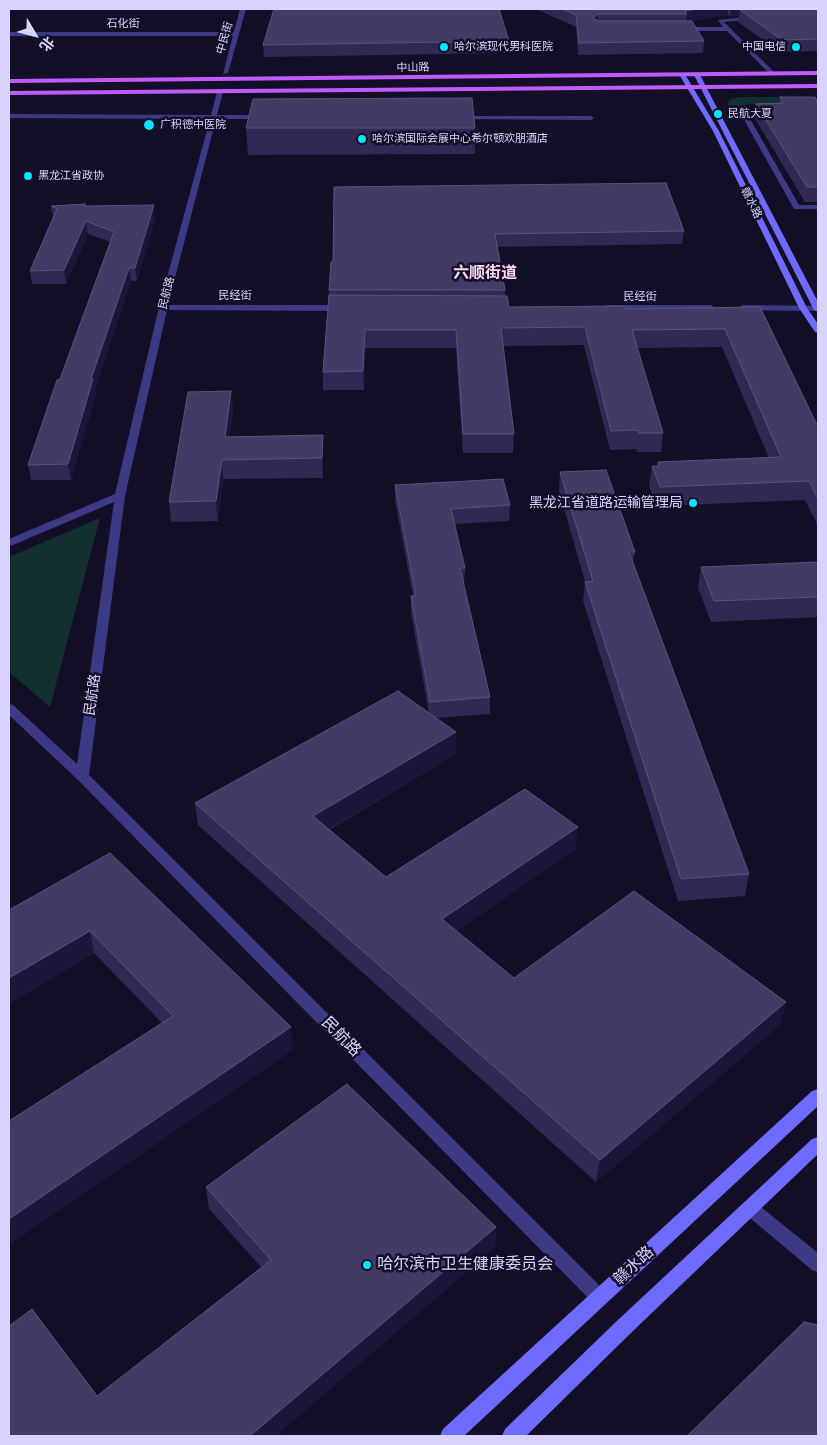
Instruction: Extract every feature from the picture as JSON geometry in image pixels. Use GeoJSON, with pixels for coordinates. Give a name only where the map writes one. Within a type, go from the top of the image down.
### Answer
{"type":"FeatureCollection","features":[{"type":"Feature","properties":{"kind":"main road"},"geometry":{"type":"LineString","coordinates":[[9,75],[330,73],[408,78]]}},
{"type":"Feature","properties":{"kind":"main road","name":"中山路"},"geometry":{"type":"LineString","coordinates":[[9,81],[683,76],[818,73]]}},
{"type":"Feature","properties":{"kind":"main road","name":"赣水路"},"geometry":{"type":"LineString","coordinates":[[697,75],[818,310]]}},
{"type":"Feature","properties":{"kind":"main road","name":"赣水路"},"geometry":{"type":"LineString","coordinates":[[683,76],[716,131],[803,308],[818,330]]}},
{"type":"Feature","properties":{"kind":"main road","name":"中山路"},"geometry":{"type":"LineString","coordinates":[[9,93],[818,86]]}},
{"type":"Feature","properties":{"kind":"main road","name":"赣水路"},"geometry":{"type":"LineString","coordinates":[[450,1436],[818,1096]]}},
{"type":"Feature","properties":{"kind":"main road"},"geometry":{"type":"LineString","coordinates":[[512,1436],[818,1144]]}},
{"type":"Feature","properties":{"kind":"street","name":"中民街"},"geometry":{"type":"LineString","coordinates":[[225,73],[243,9]]}},
{"type":"Feature","properties":{"kind":"street"},"geometry":{"type":"LineString","coordinates":[[759,16],[720,21],[773,74]]}},
{"type":"Feature","properties":{"kind":"street"},"geometry":{"type":"LineString","coordinates":[[677,29],[727,28]]}},
{"type":"Feature","properties":{"kind":"street","name":"石化街"},"geometry":{"type":"LineString","coordinates":[[9,34],[236,34]]}},
{"type":"Feature","properties":{"kind":"street","name":"民航路"},"geometry":{"type":"LineString","coordinates":[[82,776],[120,496],[163,307],[220,92]]}},
{"type":"Feature","properties":{"kind":"street"},"geometry":{"type":"LineString","coordinates":[[782,107],[764,107],[745,116],[797,207],[818,207]]}},
{"type":"Feature","properties":{"kind":"street"},"geometry":{"type":"LineString","coordinates":[[9,116],[273,117]]}},
{"type":"Feature","properties":{"kind":"street"},"geometry":{"type":"LineString","coordinates":[[452,118],[591,118]]}},
{"type":"Feature","properties":{"kind":"street","name":"民经街"},"geometry":{"type":"LineString","coordinates":[[163,307],[353,308]]}},
{"type":"Feature","properties":{"kind":"street","name":"民经街"},"geometry":{"type":"LineString","coordinates":[[603,308],[723,308]]}},
{"type":"Feature","properties":{"kind":"street"},"geometry":{"type":"LineString","coordinates":[[733,308],[803,308],[818,310]]}},
{"type":"Feature","properties":{"kind":"street"},"geometry":{"type":"LineString","coordinates":[[9,543],[120,496]]}},
{"type":"Feature","properties":{"kind":"street","name":"民航路"},"geometry":{"type":"LineString","coordinates":[[9,708],[82,776],[600,1298]]}},
{"type":"Feature","properties":{"kind":"street"},"geometry":{"type":"LineString","coordinates":[[750,1208],[818,1264]]}},
{"type":"Feature","properties":{"kind":"green space"},"geometry":{"type":"Polygon","coordinates":[[[740,97],[816,97],[818,104],[748,104],[745,109],[730,108],[728,103],[730,99],[740,97]]]}},
{"type":"Feature","properties":{"kind":"green space"},"geometry":{"type":"Polygon","coordinates":[[[100,518],[50,707],[9,672],[9,557],[100,518]]]}},
{"type":"Feature","properties":{"kind":"building"},"geometry":{"type":"Polygon","coordinates":[[[274,9],[499,9],[509,41],[263,45],[274,9]]]}},
{"type":"Feature","properties":{"kind":"building"},"geometry":{"type":"Polygon","coordinates":[[[562,9],[697,9],[685,11],[687,14],[598,14],[593,18],[598,21],[692,21],[704,41],[579,43],[576,15],[562,9]]]}},
{"type":"Feature","properties":{"kind":"building"},"geometry":{"type":"Polygon","coordinates":[[[818,9],[818,39],[782,40],[740,10],[818,9]]]}},
{"type":"Feature","properties":{"kind":"building"},"geometry":{"type":"Polygon","coordinates":[[[780,97],[815,97],[818,103],[818,187],[807,187],[756,104],[783,103],[780,97]]]}},
{"type":"Feature","properties":{"kind":"building"},"geometry":{"type":"Polygon","coordinates":[[[472,98],[475,128],[246,128],[253,99],[472,98]]]}},
{"type":"Feature","properties":{"kind":"building"},"geometry":{"type":"Polygon","coordinates":[[[666,183],[684,231],[495,234],[505,290],[329,290],[331,262],[333,262],[334,187],[666,183]]]}},
{"type":"Feature","properties":{"kind":"building"},"geometry":{"type":"Polygon","coordinates":[[[85,204],[85,206],[154,205],[135,268],[129,268],[91,379],[93,379],[68,464],[28,465],[57,380],[60,379],[114,232],[86,221],[64,270],[30,271],[57,209],[51,206],[85,204]]]}},
{"type":"Feature","properties":{"kind":"building"},"geometry":{"type":"Polygon","coordinates":[[[329,295],[507,296],[509,307],[624,306],[625,309],[760,307],[818,427],[818,499],[809,481],[660,487],[652,466],[658,466],[658,462],[781,457],[725,329],[632,330],[663,433],[639,433],[638,430],[611,431],[585,327],[501,328],[514,434],[463,434],[456,330],[365,330],[363,371],[323,372],[329,295]]]}},
{"type":"Feature","properties":{"kind":"building"},"geometry":{"type":"Polygon","coordinates":[[[231,391],[225,437],[323,435],[322,458],[222,460],[216,501],[169,502],[188,392],[231,391]]]}},
{"type":"Feature","properties":{"kind":"building"},"geometry":{"type":"Polygon","coordinates":[[[606,470],[635,552],[629,552],[749,874],[681,879],[585,582],[593,581],[560,472],[606,470]]]}},
{"type":"Feature","properties":{"kind":"building"},"geometry":{"type":"Polygon","coordinates":[[[503,479],[510,505],[451,509],[465,568],[460,568],[490,697],[430,702],[411,596],[416,596],[395,485],[503,479]]]}},
{"type":"Feature","properties":{"kind":"building"},"geometry":{"type":"Polygon","coordinates":[[[818,562],[818,597],[714,601],[701,567],[818,562]]]}},
{"type":"Feature","properties":{"kind":"building"},"geometry":{"type":"Polygon","coordinates":[[[398,691],[456,732],[313,816],[386,877],[525,789],[578,827],[442,919],[514,978],[634,891],[786,1002],[600,1160],[195,803],[398,691]]]}},
{"type":"Feature","properties":{"kind":"building"},"geometry":{"type":"Polygon","coordinates":[[[110,853],[291,1027],[9,1219],[9,1121],[173,1016],[90,931],[9,978],[9,910],[110,853]]]}},
{"type":"Feature","properties":{"kind":"building","name":"哈尔滨市卫生健康委员会"},"geometry":{"type":"Polygon","coordinates":[[[347,1084],[496,1227],[250,1436],[9,1436],[9,1326],[32,1309],[97,1396],[271,1260],[206,1187],[347,1084]]]}},
{"type":"Feature","properties":{"kind":"building"},"geometry":{"type":"Polygon","coordinates":[[[804,1322],[818,1325],[818,1436],[687,1436],[804,1322]]]}},
{"type":"Feature","properties":{"kind":"place","name":"哈尔滨现代男科医院"},"geometry":{"type":"Point","coordinates":[444,47]}},
{"type":"Feature","properties":{"kind":"place","name":"中国电信"},"geometry":{"type":"Point","coordinates":[796,47]}},
{"type":"Feature","properties":{"kind":"place","name":"民航大夏"},"geometry":{"type":"Point","coordinates":[718,114]}},
{"type":"Feature","properties":{"kind":"place","name":"广积德中医院"},"geometry":{"type":"Point","coordinates":[149,125]}},
{"type":"Feature","properties":{"kind":"place","name":"哈尔滨国际会展中心希尔顿欢朋酒店"},"geometry":{"type":"Point","coordinates":[362,139]}},
{"type":"Feature","properties":{"kind":"place","name":"黑龙江省政协"},"geometry":{"type":"Point","coordinates":[28,176]}},
{"type":"Feature","properties":{"kind":"place","name":"黑龙江省道路运输管理局"},"geometry":{"type":"Point","coordinates":[693,503]}},
{"type":"Feature","properties":{"kind":"place","name":"哈尔滨市卫生健康委员会"},"geometry":{"type":"Point","coordinates":[367,1265]}},
{"type":"Feature","properties":{"kind":"district","name":"六顺街道"},"geometry":{"type":"Point","coordinates":[485,274]}}]}
